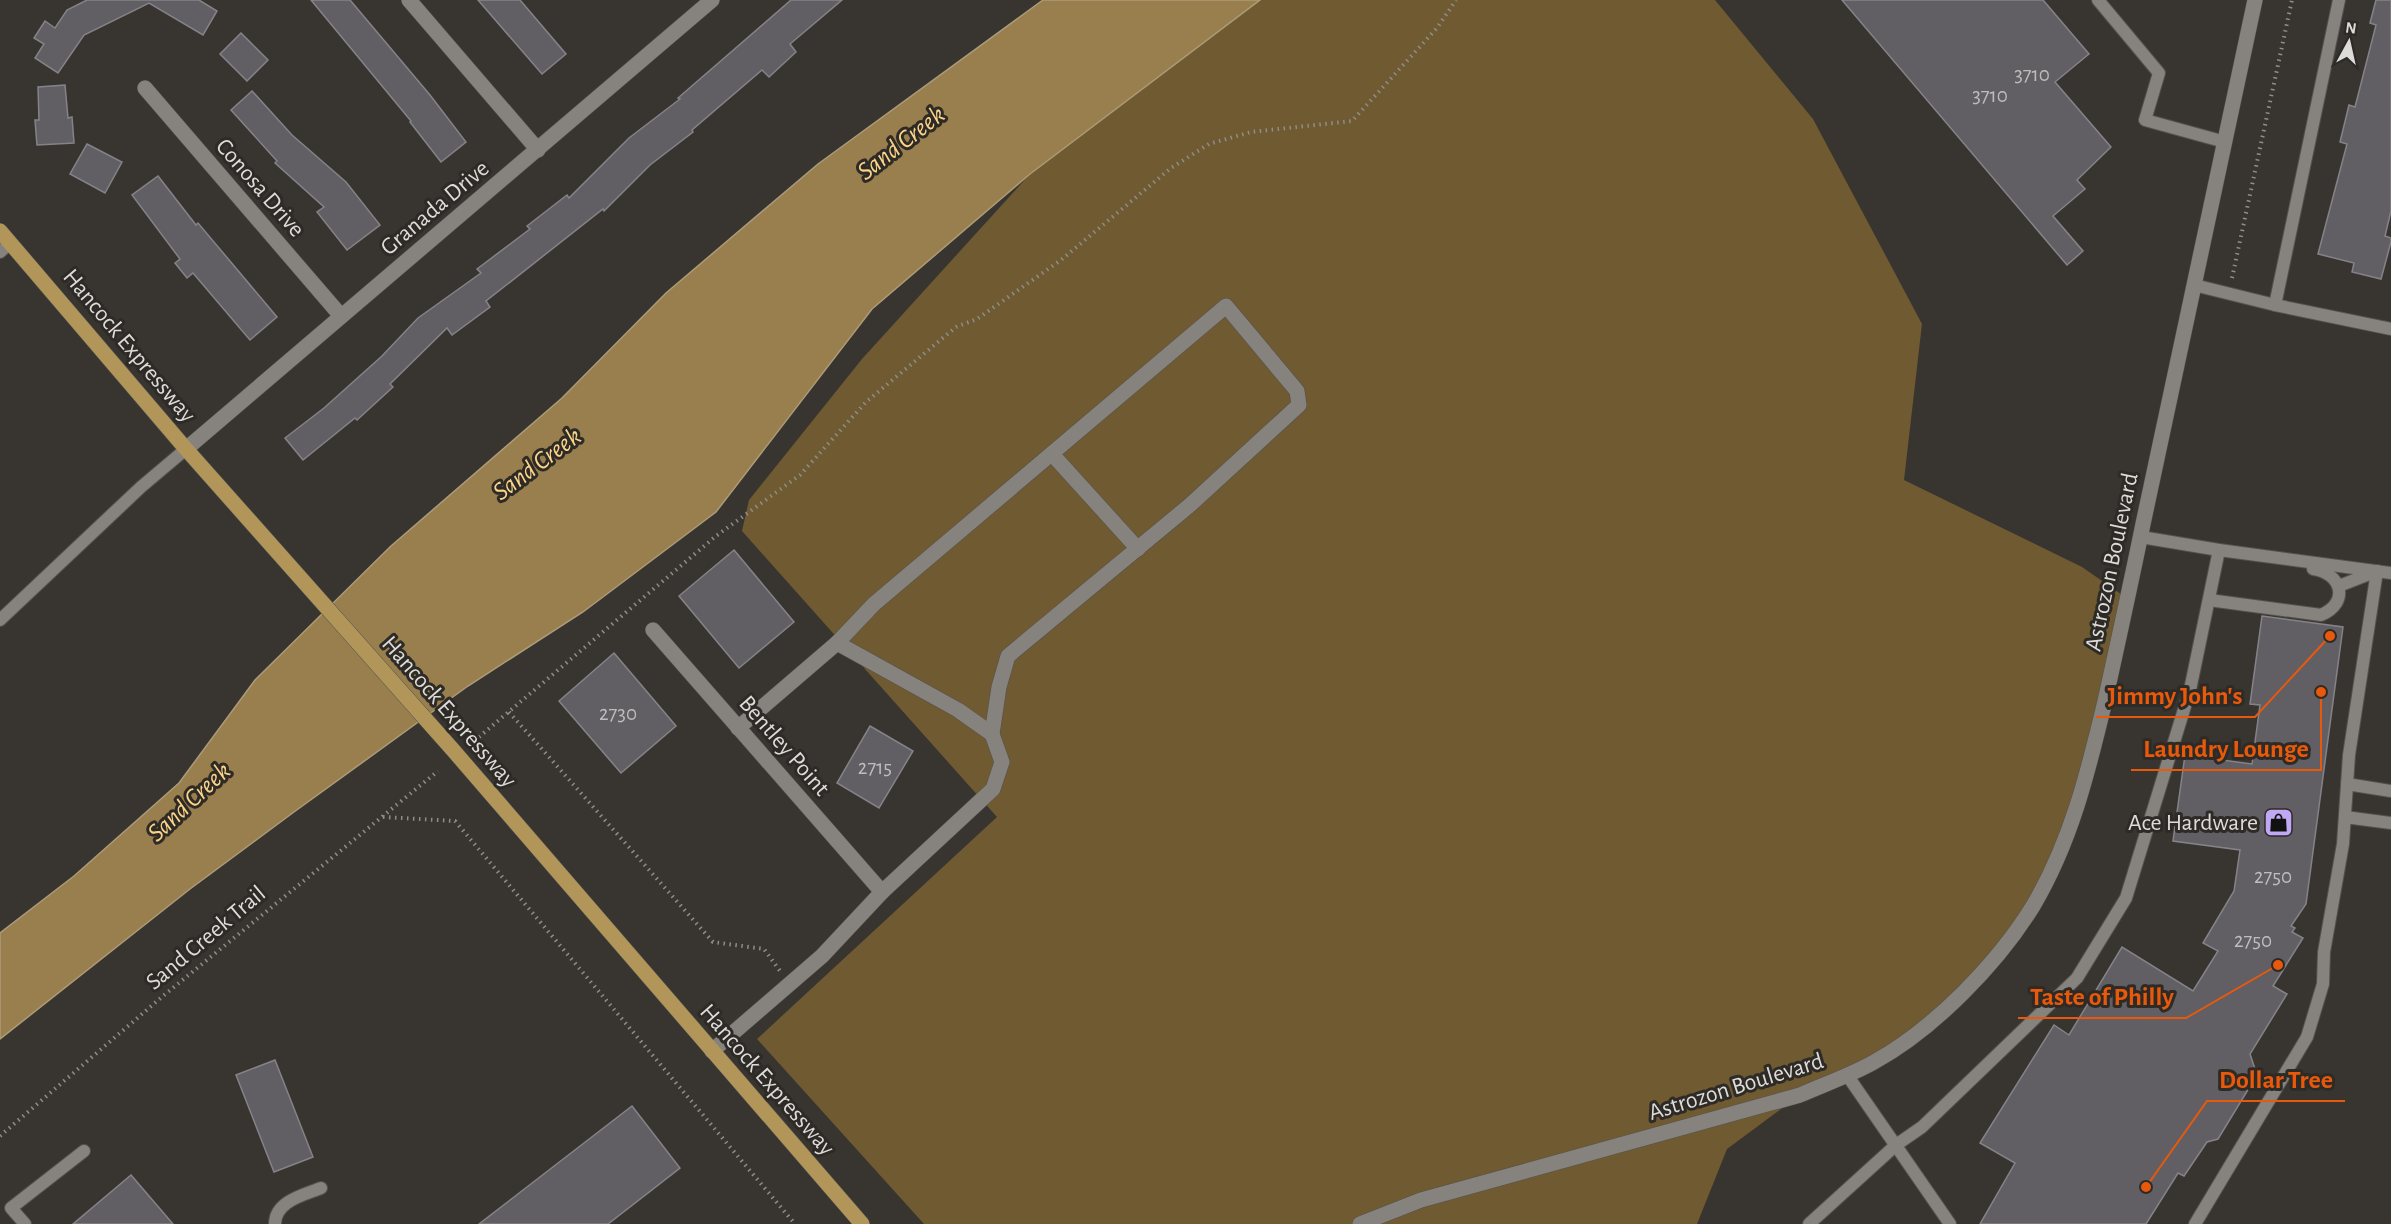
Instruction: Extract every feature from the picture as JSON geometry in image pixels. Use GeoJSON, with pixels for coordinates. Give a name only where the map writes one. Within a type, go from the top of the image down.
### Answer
{"type":"FeatureCollection","features":[{"type":"Feature","properties":{"kind":"main road","name":"Hancock Expressway"},"geometry":{"type":"LineString","coordinates":[[3,242],[453,750],[862,1224]]}},
{"type":"Feature","properties":{"kind":"street"},"geometry":{"type":"LineString","coordinates":[[409,0],[538,150]]}},
{"type":"Feature","properties":{"kind":"street","name":"Granada Drive"},"geometry":{"type":"LineString","coordinates":[[186,448],[712,0]]}},
{"type":"Feature","properties":{"kind":"street","name":"Astrozon Boulevard"},"geometry":{"type":"LineString","coordinates":[[1360,1224],[1420,1200],[1800,1095],[1847,1075],[1874,1062],[1898,1046],[1944,1010],[1975,980],[2009,940],[2032,907],[2053,869],[2071,827],[2087,780],[2255,0]]}},
{"type":"Feature","properties":{"kind":"street","name":"Conosa Drive"},"geometry":{"type":"LineString","coordinates":[[145,88],[341,316]]}},
{"type":"Feature","properties":{"kind":"street"},"geometry":{"type":"LineString","coordinates":[[712,1051],[822,956],[882,892],[993,789],[1002,762],[992,734],[999,687],[1008,656],[1190,505],[1299,405],[1297,391],[1226,306],[874,604],[837,643],[738,728]]}},
{"type":"Feature","properties":{"kind":"street"},"geometry":{"type":"LineString","coordinates":[[1052,454],[1138,549]]}},
{"type":"Feature","properties":{"kind":"street","name":"Bentley Point"},"geometry":{"type":"LineString","coordinates":[[652,630],[882,892]]}},
{"type":"Feature","properties":{"kind":"street"},"geometry":{"type":"LineString","coordinates":[[837,643],[958,710],[992,734]]}},
{"type":"Feature","properties":{"kind":"lane"},"geometry":{"type":"LineString","coordinates":[[2098,0],[2159,73],[2145,120],[2225,142]]}},
{"type":"Feature","properties":{"kind":"lane"},"geometry":{"type":"LineString","coordinates":[[2275,305],[2339,0]]}},
{"type":"Feature","properties":{"kind":"lane"},"geometry":{"type":"LineString","coordinates":[[2194,285],[2275,305],[2391,329]]}},
{"type":"Feature","properties":{"kind":"lane"},"geometry":{"type":"LineString","coordinates":[[0,620],[141,487],[186,448]]}},
{"type":"Feature","properties":{"kind":"lane"},"geometry":{"type":"LineString","coordinates":[[2140,537],[2391,573]]}},
{"type":"Feature","properties":{"kind":"lane"},"geometry":{"type":"LineString","coordinates":[[1809,1224],[1896,1145],[1922,1128],[2076,978],[2126,898],[2190,690],[2219,550]]}},
{"type":"Feature","properties":{"kind":"lane"},"geometry":{"type":"LineString","coordinates":[[2209,600],[2321,615],[2332,610],[2340,597],[2339,586],[2332,576],[2320,570],[2282,566],[2263,556]]}},
{"type":"Feature","properties":{"kind":"lane"},"geometry":{"type":"LineString","coordinates":[[2339,586],[2377,572]]}},
{"type":"Feature","properties":{"kind":"lane"},"geometry":{"type":"LineString","coordinates":[[2195,1224],[2307,1037],[2323,984],[2324,952],[2343,844],[2347,784],[2377,572]]}},
{"type":"Feature","properties":{"kind":"lane"},"geometry":{"type":"LineString","coordinates":[[2347,784],[2391,791]]}},
{"type":"Feature","properties":{"kind":"lane"},"geometry":{"type":"LineString","coordinates":[[2345,817],[2391,823]]}},
{"type":"Feature","properties":{"kind":"lane"},"geometry":{"type":"LineString","coordinates":[[1847,1075],[1950,1224]]}},
{"type":"Feature","properties":{"kind":"lane"},"geometry":{"type":"LineString","coordinates":[[25,1224],[11,1208],[84,1151]]}},
{"type":"Feature","properties":{"kind":"lane"},"geometry":{"type":"LineString","coordinates":[[275,1224],[275,1218],[284,1204],[321,1188]]}},
{"type":"Feature","properties":{"kind":"path"},"geometry":{"type":"LineString","coordinates":[[478,737],[716,536],[800,475],[866,402],[956,327],[977,319],[1061,260],[1171,168],[1209,144],[1251,132],[1352,121],[1437,28],[1456,0]]}},
{"type":"Feature","properties":{"kind":"path"},"geometry":{"type":"LineString","coordinates":[[2229,293],[2292,0]]}},
{"type":"Feature","properties":{"kind":"path"},"geometry":{"type":"LineString","coordinates":[[509,712],[713,942],[764,949],[790,983]]}},
{"type":"Feature","properties":{"kind":"path","name":"Sand Creek Trail"},"geometry":{"type":"LineString","coordinates":[[0,1136],[163,996],[438,771]]}},
{"type":"Feature","properties":{"kind":"path"},"geometry":{"type":"LineString","coordinates":[[383,816],[454,820],[795,1224]]}},
{"type":"Feature","properties":{"kind":"shaded area"},"geometry":{"type":"Polygon","coordinates":[[[1260,0],[1715,0],[1813,119],[1922,324],[1904,480],[2082,567],[2128,599],[2053,869],[1983,972],[1898,1046],[1800,1095],[1727,1149],[1697,1224],[924,1224],[757,1039],[997,817],[742,531],[749,500],[862,359],[1030,174],[1260,0]]]}},
{"type":"Feature","properties":{"kind":"water","name":"Sand Creek"},"geometry":{"type":"Polygon","coordinates":[[[1043,0],[1260,0],[1030,174],[872,309],[716,512],[583,612],[468,686],[294,812],[190,889],[0,1039],[0,933],[74,876],[179,783],[255,680],[391,546],[562,398],[666,293],[818,164],[1043,0]]]}},
{"type":"Feature","properties":{"kind":"building"},"geometry":{"type":"Polygon","coordinates":[[[87,0],[199,0],[217,11],[203,35],[149,3],[84,35],[58,73],[35,58],[44,44],[34,38],[45,21],[55,28],[67,10],[87,0]]]}},
{"type":"Feature","properties":{"kind":"building"},"geometry":{"type":"Polygon","coordinates":[[[311,0],[350,0],[430,95],[466,142],[441,162],[411,121],[311,0]]]}},
{"type":"Feature","properties":{"kind":"building"},"geometry":{"type":"Polygon","coordinates":[[[478,0],[520,0],[566,54],[542,74],[478,0]]]}},
{"type":"Feature","properties":{"kind":"building"},"geometry":{"type":"Polygon","coordinates":[[[791,0],[842,0],[790,44],[796,52],[769,77],[762,70],[692,130],[693,132],[650,165],[604,211],[603,209],[486,301],[490,307],[452,335],[447,328],[390,384],[393,387],[357,420],[355,418],[303,460],[285,438],[324,408],[382,356],[418,318],[481,273],[477,269],[530,229],[527,226],[567,195],[569,198],[629,138],[680,99],[678,98],[791,0]]]}},
{"type":"Feature","properties":{"kind":"building"},"geometry":{"type":"Polygon","coordinates":[[[1842,0],[2043,0],[2089,54],[2055,82],[2111,147],[2077,180],[2085,189],[2053,216],[2083,251],[2067,265],[1842,0]]]}},
{"type":"Feature","properties":{"kind":"building"},"geometry":{"type":"Polygon","coordinates":[[[2376,0],[2391,0],[2391,211],[2385,236],[2391,238],[2391,242],[2381,279],[2352,272],[2354,263],[2318,254],[2347,144],[2340,142],[2349,105],[2355,107],[2376,25],[2370,23],[2376,0]]]}},
{"type":"Feature","properties":{"kind":"building"},"geometry":{"type":"Polygon","coordinates":[[[241,33],[268,60],[247,81],[220,54],[241,33]]]}},
{"type":"Feature","properties":{"kind":"building"},"geometry":{"type":"Polygon","coordinates":[[[65,85],[68,118],[72,117],[74,143],[37,145],[35,120],[39,120],[38,87],[65,85]]]}},
{"type":"Feature","properties":{"kind":"building"},"geometry":{"type":"Polygon","coordinates":[[[252,91],[292,135],[346,182],[380,225],[347,250],[317,212],[324,207],[275,163],[277,161],[231,110],[252,91]]]}},
{"type":"Feature","properties":{"kind":"building"},"geometry":{"type":"Polygon","coordinates":[[[87,144],[122,162],[105,193],[70,174],[87,144]]]}},
{"type":"Feature","properties":{"kind":"building"},"geometry":{"type":"Polygon","coordinates":[[[158,176],[196,225],[198,223],[277,317],[250,340],[193,273],[187,278],[175,263],[180,259],[132,195],[158,176]]]}},
{"type":"Feature","properties":{"kind":"building"},"geometry":{"type":"Polygon","coordinates":[[[734,550],[794,622],[739,668],[679,596],[734,550]]]}},
{"type":"Feature","properties":{"kind":"building"},"geometry":{"type":"Polygon","coordinates":[[[2262,616],[2343,627],[2306,904],[2291,926],[2295,928],[2292,932],[2303,938],[2273,986],[2287,994],[2250,1054],[2257,1075],[2218,1139],[2207,1142],[2184,1176],[2178,1173],[2146,1224],[1980,1224],[2015,1163],[1980,1143],[2054,1025],[2069,1035],[2122,947],[2193,991],[2218,951],[2203,943],[2234,891],[2240,850],[2173,841],[2185,755],[2252,764],[2260,705],[2250,704],[2262,616]]]}},
{"type":"Feature","properties":{"kind":"building"},"geometry":{"type":"Polygon","coordinates":[[[614,653],[676,726],[621,773],[559,701],[614,653]]]}},
{"type":"Feature","properties":{"kind":"building"},"geometry":{"type":"Polygon","coordinates":[[[870,726],[913,751],[879,808],[837,783],[870,726]]]}},
{"type":"Feature","properties":{"kind":"building"},"geometry":{"type":"Polygon","coordinates":[[[275,1060],[313,1157],[274,1172],[236,1075],[275,1060]]]}},
{"type":"Feature","properties":{"kind":"building"},"geometry":{"type":"Polygon","coordinates":[[[632,1106],[680,1168],[608,1224],[479,1224],[632,1106]]]}},
{"type":"Feature","properties":{"kind":"building"},"geometry":{"type":"Polygon","coordinates":[[[131,1175],[173,1224],[73,1224],[131,1175]]]}},
{"type":"Feature","properties":{"kind":"place","name":"Jimmy John's"},"geometry":{"type":"Point","coordinates":[2330,636]}},
{"type":"Feature","properties":{"kind":"place","name":"Laundry Lounge"},"geometry":{"type":"Point","coordinates":[2321,692]}},
{"type":"Feature","properties":{"kind":"place","name":"Ace Hardware"},"geometry":{"type":"Point","coordinates":[2279,823]}},
{"type":"Feature","properties":{"kind":"place","name":"Taste of Philly"},"geometry":{"type":"Point","coordinates":[2278,965]}},
{"type":"Feature","properties":{"kind":"place","name":"Dollar Tree"},"geometry":{"type":"Point","coordinates":[2146,1187]}}]}
